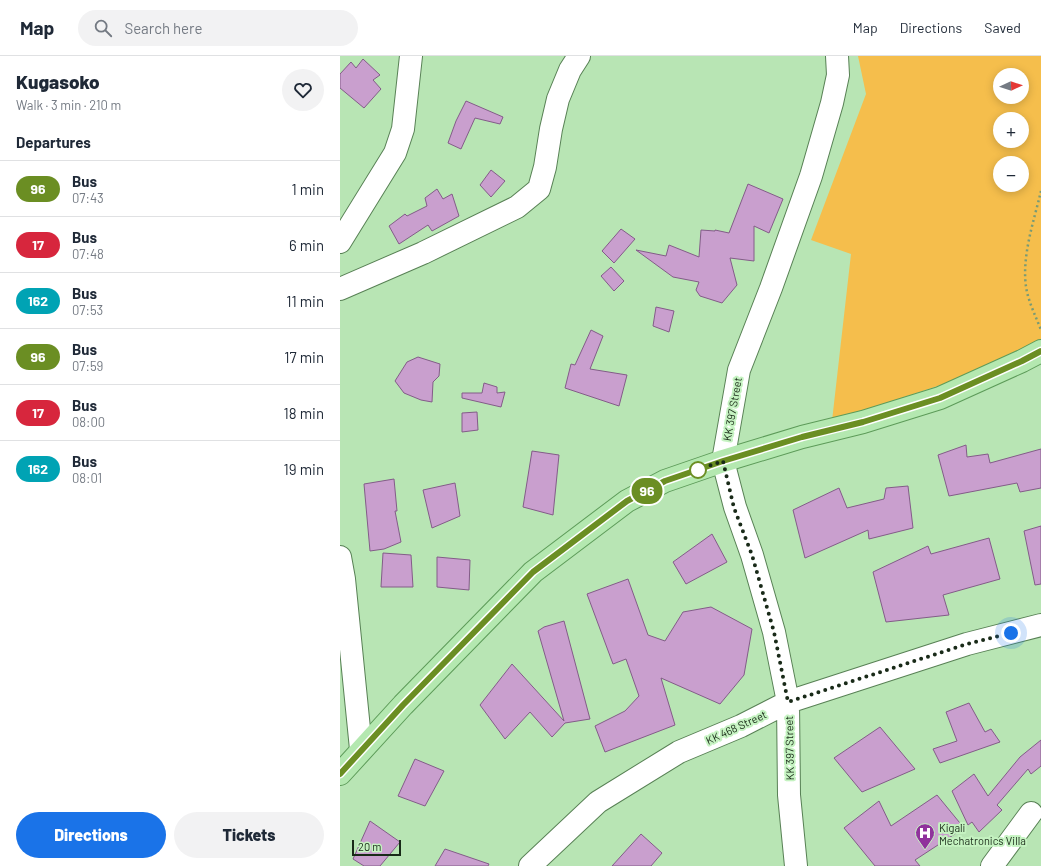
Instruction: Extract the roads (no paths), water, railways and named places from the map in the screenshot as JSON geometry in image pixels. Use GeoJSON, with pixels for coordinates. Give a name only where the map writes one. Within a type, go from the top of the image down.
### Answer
{"type":"FeatureCollection","features":[{"type":"Feature","properties":{"kind":"main road"},"geometry":{"type":"LineString","coordinates":[[340,774],[361,749],[403,705],[533,572],[627,501],[665,481],[723,461],[802,437],[863,422],[940,398],[1041,351]]}},
{"type":"Feature","properties":{"kind":"street"},"geometry":{"type":"LineString","coordinates":[[340,242],[394,153],[403,129],[411,56]]}},
{"type":"Feature","properties":{"kind":"street"},"geometry":{"type":"LineString","coordinates":[[340,289],[423,253],[517,207],[539,189],[545,167],[558,99],[570,70],[579,56]]}},
{"type":"Feature","properties":{"kind":"street","name":"KK 397 Street"},"geometry":{"type":"LineString","coordinates":[[796,866],[790,796],[788,702],[774,632],[752,555],[734,508],[723,461],[739,370],[771,288],[811,176],[835,89],[838,75],[837,56]]}},
{"type":"Feature","properties":{"kind":"street"},"geometry":{"type":"LineString","coordinates":[[340,557],[344,579],[361,749]]}},
{"type":"Feature","properties":{"kind":"street","name":"KK 468 Street"},"geometry":{"type":"LineString","coordinates":[[530,866],[598,802],[679,752],[741,726],[788,702],[967,644],[1041,625]]}},
{"type":"Feature","properties":{"kind":"street"},"geometry":{"type":"LineString","coordinates":[[992,866],[1031,813]]}},
{"type":"Feature","properties":{"kind":"place","name":"Kigali Mechatronics Villa"},"geometry":{"type":"Point","coordinates":[925,850]}}]}
